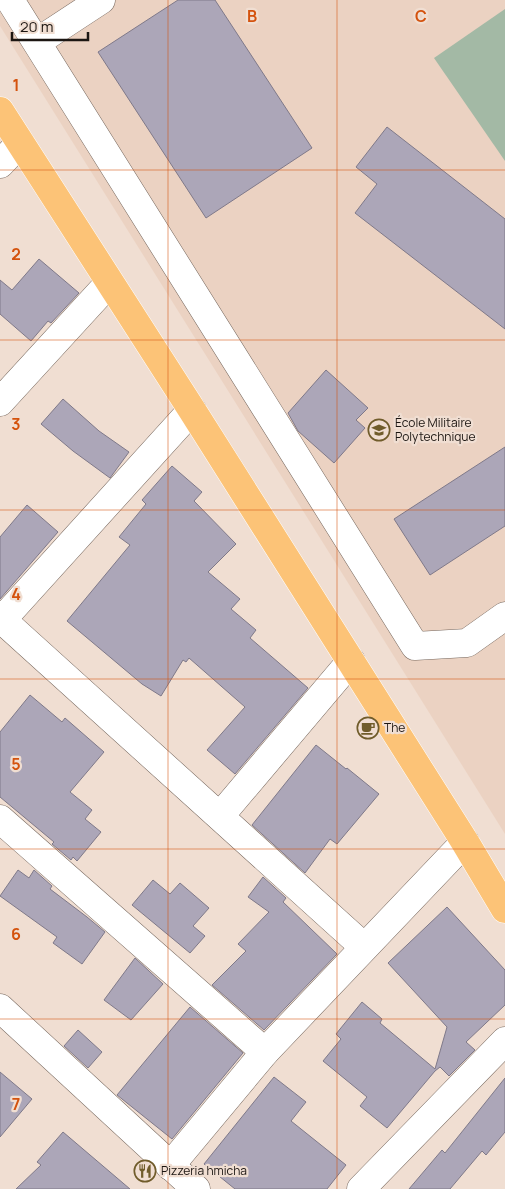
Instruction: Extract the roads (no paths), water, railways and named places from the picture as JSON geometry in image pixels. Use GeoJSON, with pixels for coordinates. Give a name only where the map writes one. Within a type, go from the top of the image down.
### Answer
{"type":"FeatureCollection","features":[{"type":"Feature","properties":{"kind":"main road"},"geometry":{"type":"LineString","coordinates":[[0,112],[192,410],[465,842],[505,909]]}},
{"type":"Feature","properties":{"kind":"street"},"geometry":{"type":"LineString","coordinates":[[10,0],[415,646],[467,642],[505,616]]}},
{"type":"Feature","properties":{"kind":"street"},"geometry":{"type":"LineString","coordinates":[[37,42],[101,0]]}},
{"type":"Feature","properties":{"kind":"street"},"geometry":{"type":"LineString","coordinates":[[0,164],[20,143]]}},
{"type":"Feature","properties":{"kind":"street"},"geometry":{"type":"LineString","coordinates":[[0,402],[110,283]]}},
{"type":"Feature","properties":{"kind":"street"},"geometry":{"type":"LineString","coordinates":[[192,410],[1,620],[364,947]]}},
{"type":"Feature","properties":{"kind":"street"},"geometry":{"type":"LineString","coordinates":[[220,816],[351,661]]}},
{"type":"Feature","properties":{"kind":"street"},"geometry":{"type":"LineString","coordinates":[[0,820],[265,1052]]}},
{"type":"Feature","properties":{"kind":"street"},"geometry":{"type":"LineString","coordinates":[[170,1166],[265,1052],[465,842]]}},
{"type":"Feature","properties":{"kind":"street"},"geometry":{"type":"LineString","coordinates":[[0,1008],[196,1189]]}},
{"type":"Feature","properties":{"kind":"street"},"geometry":{"type":"LineString","coordinates":[[362,1189],[505,1041]]}},
{"type":"Feature","properties":{"kind":"place","name":"École Militaire Polytechnique"},"geometry":{"type":"Point","coordinates":[379,430]}},
{"type":"Feature","properties":{"kind":"place","name":"The"},"geometry":{"type":"Point","coordinates":[368,728]}},
{"type":"Feature","properties":{"kind":"place","name":"Pizzeria hmicha"},"geometry":{"type":"Point","coordinates":[145,1171]}}]}
